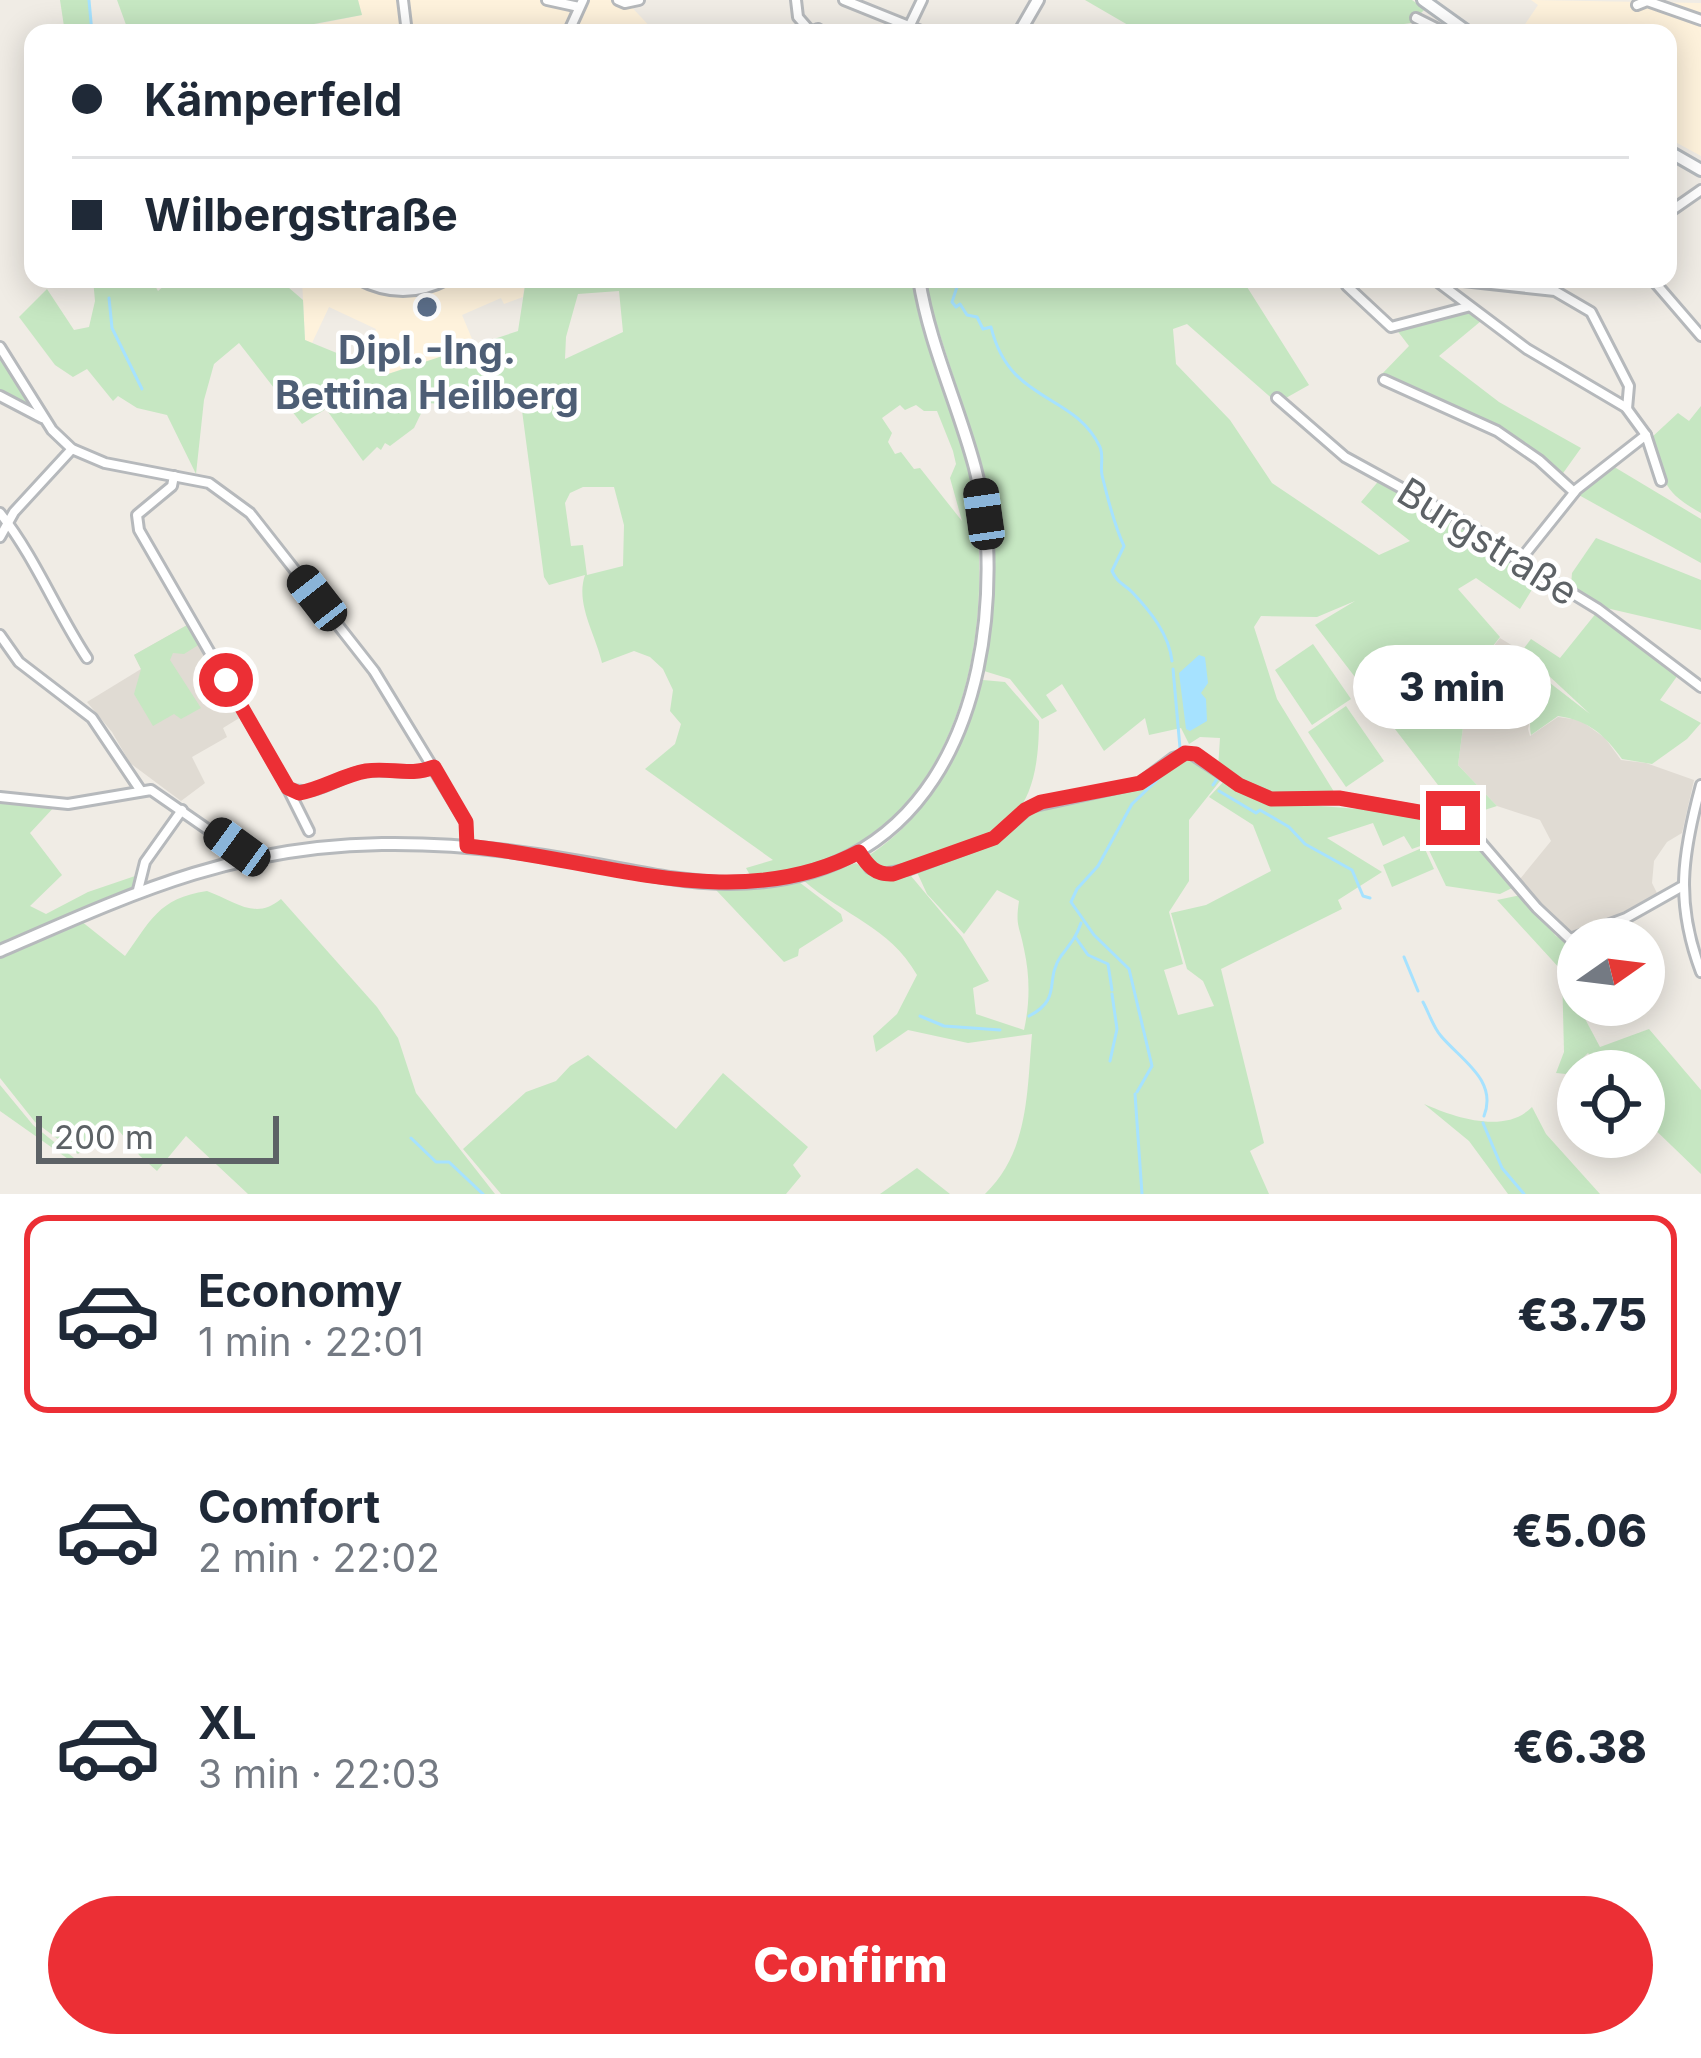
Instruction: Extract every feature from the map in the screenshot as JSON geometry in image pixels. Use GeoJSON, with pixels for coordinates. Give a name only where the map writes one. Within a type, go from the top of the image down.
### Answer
{"type":"FeatureCollection","features":[{"type":"Feature","properties":{"kind":"street"},"geometry":{"type":"LineString","coordinates":[[547,0],[581,3]]}},
{"type":"Feature","properties":{"kind":"street"},"geometry":{"type":"LineString","coordinates":[[618,0],[639,0]]}},
{"type":"Feature","properties":{"kind":"street"},"geometry":{"type":"LineString","coordinates":[[844,0],[902,24]]}},
{"type":"Feature","properties":{"kind":"street"},"geometry":{"type":"LineString","coordinates":[[1423,0],[1455,24]]}},
{"type":"Feature","properties":{"kind":"street"},"geometry":{"type":"LineString","coordinates":[[1636,4],[1647,1],[1701,20]]}},
{"type":"Feature","properties":{"kind":"street"},"geometry":{"type":"LineString","coordinates":[[1443,16],[1444,24]]}},
{"type":"Feature","properties":{"kind":"street"},"geometry":{"type":"LineString","coordinates":[[1416,18],[1428,24]]}},
{"type":"Feature","properties":{"kind":"street"},"geometry":{"type":"LineString","coordinates":[[378,288],[404,292],[418,288]]}},
{"type":"Feature","properties":{"kind":"street"},"geometry":{"type":"LineString","coordinates":[[0,952],[138,890],[249,858],[352,845],[467,846],[725,883],[784,879],[859,852],[903,820],[937,778],[967,713],[986,615],[987,537],[980,489],[968,434],[921,288]]}},
{"type":"Feature","properties":{"kind":"street"},"geometry":{"type":"LineString","coordinates":[[1349,288],[1391,327],[1467,307]]}},
{"type":"Feature","properties":{"kind":"street"},"geometry":{"type":"LineString","coordinates":[[1445,288],[1527,349],[1627,409],[1646,435],[1661,481]]}},
{"type":"Feature","properties":{"kind":"street"},"geometry":{"type":"LineString","coordinates":[[1541,288],[1583,305],[1602,326],[1629,386],[1627,409]]}},
{"type":"Feature","properties":{"kind":"street"},"geometry":{"type":"LineString","coordinates":[[1660,288],[1701,336]]}},
{"type":"Feature","properties":{"kind":"street"},"geometry":{"type":"LineString","coordinates":[[0,347],[44,419],[72,448],[105,463],[209,484],[250,513],[374,671],[466,822],[467,846]]}},
{"type":"Feature","properties":{"kind":"street"},"geometry":{"type":"LineString","coordinates":[[1384,380],[1497,430],[1574,492]]}},
{"type":"Feature","properties":{"kind":"street"},"geometry":{"type":"LineString","coordinates":[[0,396],[44,419]]}},
{"type":"Feature","properties":{"kind":"street","name":"Burgstraße"},"geometry":{"type":"LineString","coordinates":[[1277,398],[1345,457],[1471,526],[1495,546],[1598,609],[1701,687]]}},
{"type":"Feature","properties":{"kind":"street"},"geometry":{"type":"LineString","coordinates":[[1521,559],[1574,492],[1646,435]]}},
{"type":"Feature","properties":{"kind":"street"},"geometry":{"type":"LineString","coordinates":[[0,537],[72,448]]}},
{"type":"Feature","properties":{"kind":"street"},"geometry":{"type":"LineString","coordinates":[[174,476],[172,486],[137,515],[139,530],[309,831]]}},
{"type":"Feature","properties":{"kind":"street"},"geometry":{"type":"LineString","coordinates":[[0,513],[87,658]]}},
{"type":"Feature","properties":{"kind":"street"},"geometry":{"type":"LineString","coordinates":[[1,642],[92,718],[142,791]]}},
{"type":"Feature","properties":{"kind":"street"},"geometry":{"type":"LineString","coordinates":[[859,852],[870,868],[883,874],[910,868],[994,838],[1030,806],[1140,783],[1173,758],[1190,753],[1239,785],[1271,799],[1339,798],[1453,818],[1570,939],[1626,918],[1681,887]]}},
{"type":"Feature","properties":{"kind":"street"},"geometry":{"type":"LineString","coordinates":[[288,788],[307,792],[366,771],[407,775],[434,767]]}},
{"type":"Feature","properties":{"kind":"street"},"geometry":{"type":"LineString","coordinates":[[1701,785],[1681,887],[1684,920],[1701,972]]}},
{"type":"Feature","properties":{"kind":"street"},"geometry":{"type":"LineString","coordinates":[[0,797],[68,804],[158,792],[249,858]]}},
{"type":"Feature","properties":{"kind":"street"},"geometry":{"type":"LineString","coordinates":[[138,890],[145,862],[182,810]]}},
{"type":"Feature","properties":{"kind":"shaded area"},"geometry":{"type":"Polygon","coordinates":[[[358,0],[625,0],[648,24],[318,24],[362,15],[358,0]]]}},
{"type":"Feature","properties":{"kind":"shaded area"},"geometry":{"type":"Polygon","coordinates":[[[1531,0],[1701,3],[1701,156],[1677,143],[1677,24],[1525,24],[1538,5],[1531,0]]]}},
{"type":"Feature","properties":{"kind":"shaded area"},"geometry":{"type":"Polygon","coordinates":[[[302,288],[524,288],[523,297],[504,304],[501,298],[462,315],[475,346],[388,374],[360,363],[376,329],[329,307],[312,343],[305,340],[302,288]]]}},
{"type":"Feature","properties":{"kind":"shaded area"},"geometry":{"type":"Polygon","coordinates":[[[189,624],[241,717],[223,728],[227,737],[192,757],[205,783],[181,801],[130,763],[87,702],[141,669],[134,655],[189,624]]]}},
{"type":"Feature","properties":{"kind":"shaded area"},"geometry":{"type":"Polygon","coordinates":[[[1500,638],[1521,651],[1549,682],[1536,692],[1530,736],[1558,717],[1580,720],[1605,738],[1621,760],[1646,763],[1694,780],[1682,833],[1667,842],[1654,861],[1652,883],[1658,895],[1611,918],[1557,921],[1520,879],[1551,841],[1540,820],[1497,806],[1458,765],[1470,675],[1500,638]]]}},
{"type":"Feature","properties":{"kind":"green space"},"geometry":{"type":"Polygon","coordinates":[[[60,0],[90,0],[91,24],[64,24],[60,0]]]}},
{"type":"Feature","properties":{"kind":"green space"},"geometry":{"type":"Polygon","coordinates":[[[117,0],[358,0],[362,15],[314,24],[126,24],[117,0]]]}},
{"type":"Feature","properties":{"kind":"green space"},"geometry":{"type":"Polygon","coordinates":[[[1085,0],[1412,0],[1425,9],[1404,24],[1126,24],[1085,0]]]}},
{"type":"Feature","properties":{"kind":"green space"},"geometry":{"type":"Polygon","coordinates":[[[94,288],[289,288],[303,300],[305,340],[388,374],[518,331],[525,288],[914,288],[964,446],[978,534],[979,601],[970,668],[951,730],[920,785],[877,830],[821,861],[750,875],[746,868],[773,860],[645,769],[675,744],[681,724],[670,711],[673,690],[663,669],[634,651],[602,663],[584,608],[585,575],[549,585],[544,577],[521,403],[426,403],[414,428],[390,446],[377,447],[363,461],[326,409],[302,424],[239,343],[214,364],[204,400],[196,474],[167,415],[137,408],[118,396],[113,401],[87,369],[73,377],[55,365],[19,317],[47,289],[74,330],[89,327],[94,288]],[[619,291],[578,294],[565,359],[623,332],[619,291]],[[900,405],[882,418],[892,433],[888,442],[895,454],[901,452],[914,469],[920,468],[962,521],[950,478],[956,464],[937,411],[916,405],[905,410],[900,405]],[[583,487],[570,493],[565,503],[571,546],[583,545],[587,575],[623,566],[624,525],[614,487],[583,487]]]}},
{"type":"Feature","properties":{"kind":"green space"},"geometry":{"type":"Polygon","coordinates":[[[925,288],[1248,288],[1309,385],[1277,403],[1187,324],[1173,329],[1176,364],[1230,420],[1272,483],[1379,555],[1410,541],[1361,502],[1381,478],[1470,527],[1541,575],[1520,609],[1476,578],[1458,589],[1500,637],[1470,675],[1458,765],[1497,806],[1472,814],[1446,787],[1438,785],[1315,625],[1355,601],[1317,617],[1261,616],[1254,627],[1277,699],[1336,795],[1286,796],[1249,786],[1218,769],[1220,738],[1200,737],[1189,744],[1181,728],[1149,735],[1145,718],[1104,751],[1062,684],[1046,695],[1057,711],[1042,719],[1010,679],[984,671],[993,576],[984,472],[925,288]]]}},
{"type":"Feature","properties":{"kind":"green space"},"geometry":{"type":"Polygon","coordinates":[[[1465,311],[1481,321],[1439,356],[1499,402],[1581,448],[1561,476],[1500,429],[1380,376],[1409,346],[1396,329],[1465,311]]]}},
{"type":"Feature","properties":{"kind":"green space"},"geometry":{"type":"Polygon","coordinates":[[[0,354],[28,402],[28,404],[0,394],[0,354]]]}},
{"type":"Feature","properties":{"kind":"green space"},"geometry":{"type":"Polygon","coordinates":[[[1701,406],[1701,513],[1666,483],[1651,438],[1678,413],[1689,421],[1701,406]]]}},
{"type":"Feature","properties":{"kind":"green space"},"geometry":{"type":"Polygon","coordinates":[[[1611,465],[1701,519],[1701,563],[1577,494],[1611,465]]]}},
{"type":"Feature","properties":{"kind":"green space"},"geometry":{"type":"Polygon","coordinates":[[[1596,538],[1701,580],[1701,630],[1602,607],[1571,585],[1572,573],[1596,538]]]}},
{"type":"Feature","properties":{"kind":"green space"},"geometry":{"type":"Polygon","coordinates":[[[1597,612],[1678,675],[1660,700],[1701,723],[1652,764],[1622,759],[1595,730],[1569,718],[1558,716],[1531,735],[1534,706],[1550,683],[1590,714],[1522,651],[1531,639],[1560,658],[1597,612]]]}},
{"type":"Feature","properties":{"kind":"green space"},"geometry":{"type":"Polygon","coordinates":[[[189,624],[200,644],[184,654],[173,653],[170,660],[201,708],[181,719],[174,714],[153,726],[134,694],[141,669],[134,655],[189,624]]]}},
{"type":"Feature","properties":{"kind":"green space"},"geometry":{"type":"Polygon","coordinates":[[[1313,644],[1351,699],[1312,725],[1275,670],[1313,644]]]}},
{"type":"Feature","properties":{"kind":"green space"},"geometry":{"type":"Polygon","coordinates":[[[1499,665],[1525,671],[1519,701],[1493,696],[1499,665]]]}},
{"type":"Feature","properties":{"kind":"green space"},"geometry":{"type":"Polygon","coordinates":[[[983,680],[1005,682],[1039,721],[1037,761],[1029,790],[1001,827],[883,871],[868,856],[910,820],[941,779],[983,680]]]}},
{"type":"Feature","properties":{"kind":"green space"},"geometry":{"type":"Polygon","coordinates":[[[1346,706],[1384,761],[1346,787],[1308,732],[1346,706]]]}},
{"type":"Feature","properties":{"kind":"green space"},"geometry":{"type":"Polygon","coordinates":[[[1185,754],[1224,776],[1189,820],[1189,881],[1169,912],[1183,964],[1164,970],[1178,1015],[1214,1006],[1203,981],[1187,969],[1171,913],[1206,905],[1271,871],[1253,825],[1209,797],[1226,779],[1271,802],[1452,820],[1516,886],[1500,894],[1446,886],[1426,844],[1412,849],[1404,836],[1383,846],[1373,823],[1327,838],[1382,872],[1338,900],[1342,909],[1221,969],[1264,1143],[1250,1151],[1269,1194],[985,1194],[1018,1140],[1032,1034],[968,1043],[908,1030],[876,1052],[873,1036],[897,1014],[917,975],[879,933],[803,880],[856,863],[875,877],[911,876],[962,937],[989,981],[973,988],[976,1014],[1024,1030],[1028,979],[1019,901],[997,890],[964,934],[927,894],[916,870],[996,841],[1032,809],[1138,787],[1185,754]]]}},
{"type":"Feature","properties":{"kind":"green space"},"geometry":{"type":"Polygon","coordinates":[[[0,799],[56,805],[30,833],[62,875],[30,906],[46,914],[88,892],[138,875],[135,888],[0,948],[0,799]]]}},
{"type":"Feature","properties":{"kind":"green space"},"geometry":{"type":"Polygon","coordinates":[[[1424,847],[1434,869],[1392,887],[1383,865],[1424,847]]]}},
{"type":"Feature","properties":{"kind":"green space"},"geometry":{"type":"Polygon","coordinates":[[[799,882],[841,914],[843,921],[784,962],[716,890],[770,888],[799,882]]]}},
{"type":"Feature","properties":{"kind":"green space"},"geometry":{"type":"Polygon","coordinates":[[[207,891],[254,909],[281,899],[377,1007],[398,1038],[416,1093],[495,1194],[248,1194],[186,1136],[157,1171],[115,1126],[78,1154],[35,1122],[0,1078],[0,955],[81,921],[125,956],[166,906],[207,891]]]}},
{"type":"Feature","properties":{"kind":"green space"},"geometry":{"type":"Polygon","coordinates":[[[1521,895],[1557,936],[1557,966],[1497,900],[1521,895]]]}},
{"type":"Feature","properties":{"kind":"green space"},"geometry":{"type":"Polygon","coordinates":[[[1563,1026],[1589,1026],[1600,1047],[1649,1029],[1701,1090],[1701,1174],[1665,1139],[1665,1050],[1564,1050],[1563,1026]]]}},
{"type":"Feature","properties":{"kind":"green space"},"geometry":{"type":"Polygon","coordinates":[[[588,1055],[676,1129],[723,1073],[808,1147],[793,1165],[801,1176],[786,1194],[501,1194],[463,1149],[526,1092],[556,1081],[588,1055]]]}},
{"type":"Feature","properties":{"kind":"green space"},"geometry":{"type":"Polygon","coordinates":[[[0,1085],[33,1125],[74,1158],[71,1161],[0,1111],[0,1085]]]}},
{"type":"Feature","properties":{"kind":"green space"},"geometry":{"type":"Polygon","coordinates":[[[1424,1104],[1494,1122],[1532,1107],[1557,1146],[1557,1158],[1568,1158],[1600,1194],[1508,1194],[1469,1141],[1424,1104]]]}},
{"type":"Feature","properties":{"kind":"green space"},"geometry":{"type":"Polygon","coordinates":[[[917,1168],[950,1194],[880,1194],[917,1168]]]}},
{"type":"Feature","properties":{"kind":"water"},"geometry":{"type":"Polygon","coordinates":[[[1199,655],[1205,657],[1208,683],[1201,693],[1206,699],[1207,721],[1190,731],[1179,673],[1199,655]]]}},
{"type":"Feature","properties":{"kind":"waterway"},"geometry":{"type":"LineString","coordinates":[[89,0],[91,24]]}},
{"type":"Feature","properties":{"kind":"waterway"},"geometry":{"type":"LineString","coordinates":[[957,288],[952,302],[977,317],[983,329],[991,327],[1012,371],[1074,416],[1100,447],[1104,483],[1124,546],[1112,571],[1158,624],[1172,661]]}},
{"type":"Feature","properties":{"kind":"waterway"},"geometry":{"type":"LineString","coordinates":[[109,298],[112,328],[142,389]]}},
{"type":"Feature","properties":{"kind":"waterway"},"geometry":{"type":"LineString","coordinates":[[1173,669],[1180,748]]}},
{"type":"Feature","properties":{"kind":"waterway"},"geometry":{"type":"LineString","coordinates":[[1137,1092],[1152,1066],[1129,969],[1094,935],[1071,902],[1098,866],[1132,804],[1177,761]]}},
{"type":"Feature","properties":{"kind":"waterway"},"geometry":{"type":"LineString","coordinates":[[1213,785],[1219,776]]}},
{"type":"Feature","properties":{"kind":"waterway"},"geometry":{"type":"LineString","coordinates":[[1219,791],[1289,827],[1305,844],[1352,870],[1363,896],[1370,898]]}},
{"type":"Feature","properties":{"kind":"waterway"},"geometry":{"type":"LineString","coordinates":[[1029,1016],[1050,996],[1056,965],[1081,923]]}},
{"type":"Feature","properties":{"kind":"waterway"},"geometry":{"type":"LineString","coordinates":[[1076,938],[1088,955],[1108,964],[1112,990]]}},
{"type":"Feature","properties":{"kind":"waterway"},"geometry":{"type":"LineString","coordinates":[[1404,957],[1418,991]]}},
{"type":"Feature","properties":{"kind":"waterway"},"geometry":{"type":"LineString","coordinates":[[1110,1061],[1117,1029],[1112,994]]}},
{"type":"Feature","properties":{"kind":"waterway"},"geometry":{"type":"LineString","coordinates":[[1423,1002],[1438,1032],[1482,1081],[1487,1103],[1484,1116]]}},
{"type":"Feature","properties":{"kind":"waterway"},"geometry":{"type":"LineString","coordinates":[[920,1016],[944,1026],[1000,1030]]}},
{"type":"Feature","properties":{"kind":"waterway"},"geometry":{"type":"LineString","coordinates":[[1135,1094],[1142,1194]]}},
{"type":"Feature","properties":{"kind":"waterway"},"geometry":{"type":"LineString","coordinates":[[1483,1123],[1502,1168],[1524,1194]]}},
{"type":"Feature","properties":{"kind":"waterway"},"geometry":{"type":"LineString","coordinates":[[411,1138],[436,1162],[449,1162],[483,1194]]}},
{"type":"Feature","properties":{"kind":"place","name":"Dipl.-Ing. Bettina Heilberg"},"geometry":{"type":"Point","coordinates":[427,307]}},
{"type":"Feature","properties":{"kind":"route"},"geometry":{"type":"LineString","coordinates":[[226,680],[288,788],[299,793],[366,771],[407,775],[434,767],[466,822],[467,846],[694,881],[784,879],[859,852],[870,868],[893,874],[994,838],[1041,802],[1140,783],[1185,753],[1196,754],[1252,793],[1271,799],[1339,798],[1453,818]]}}]}
